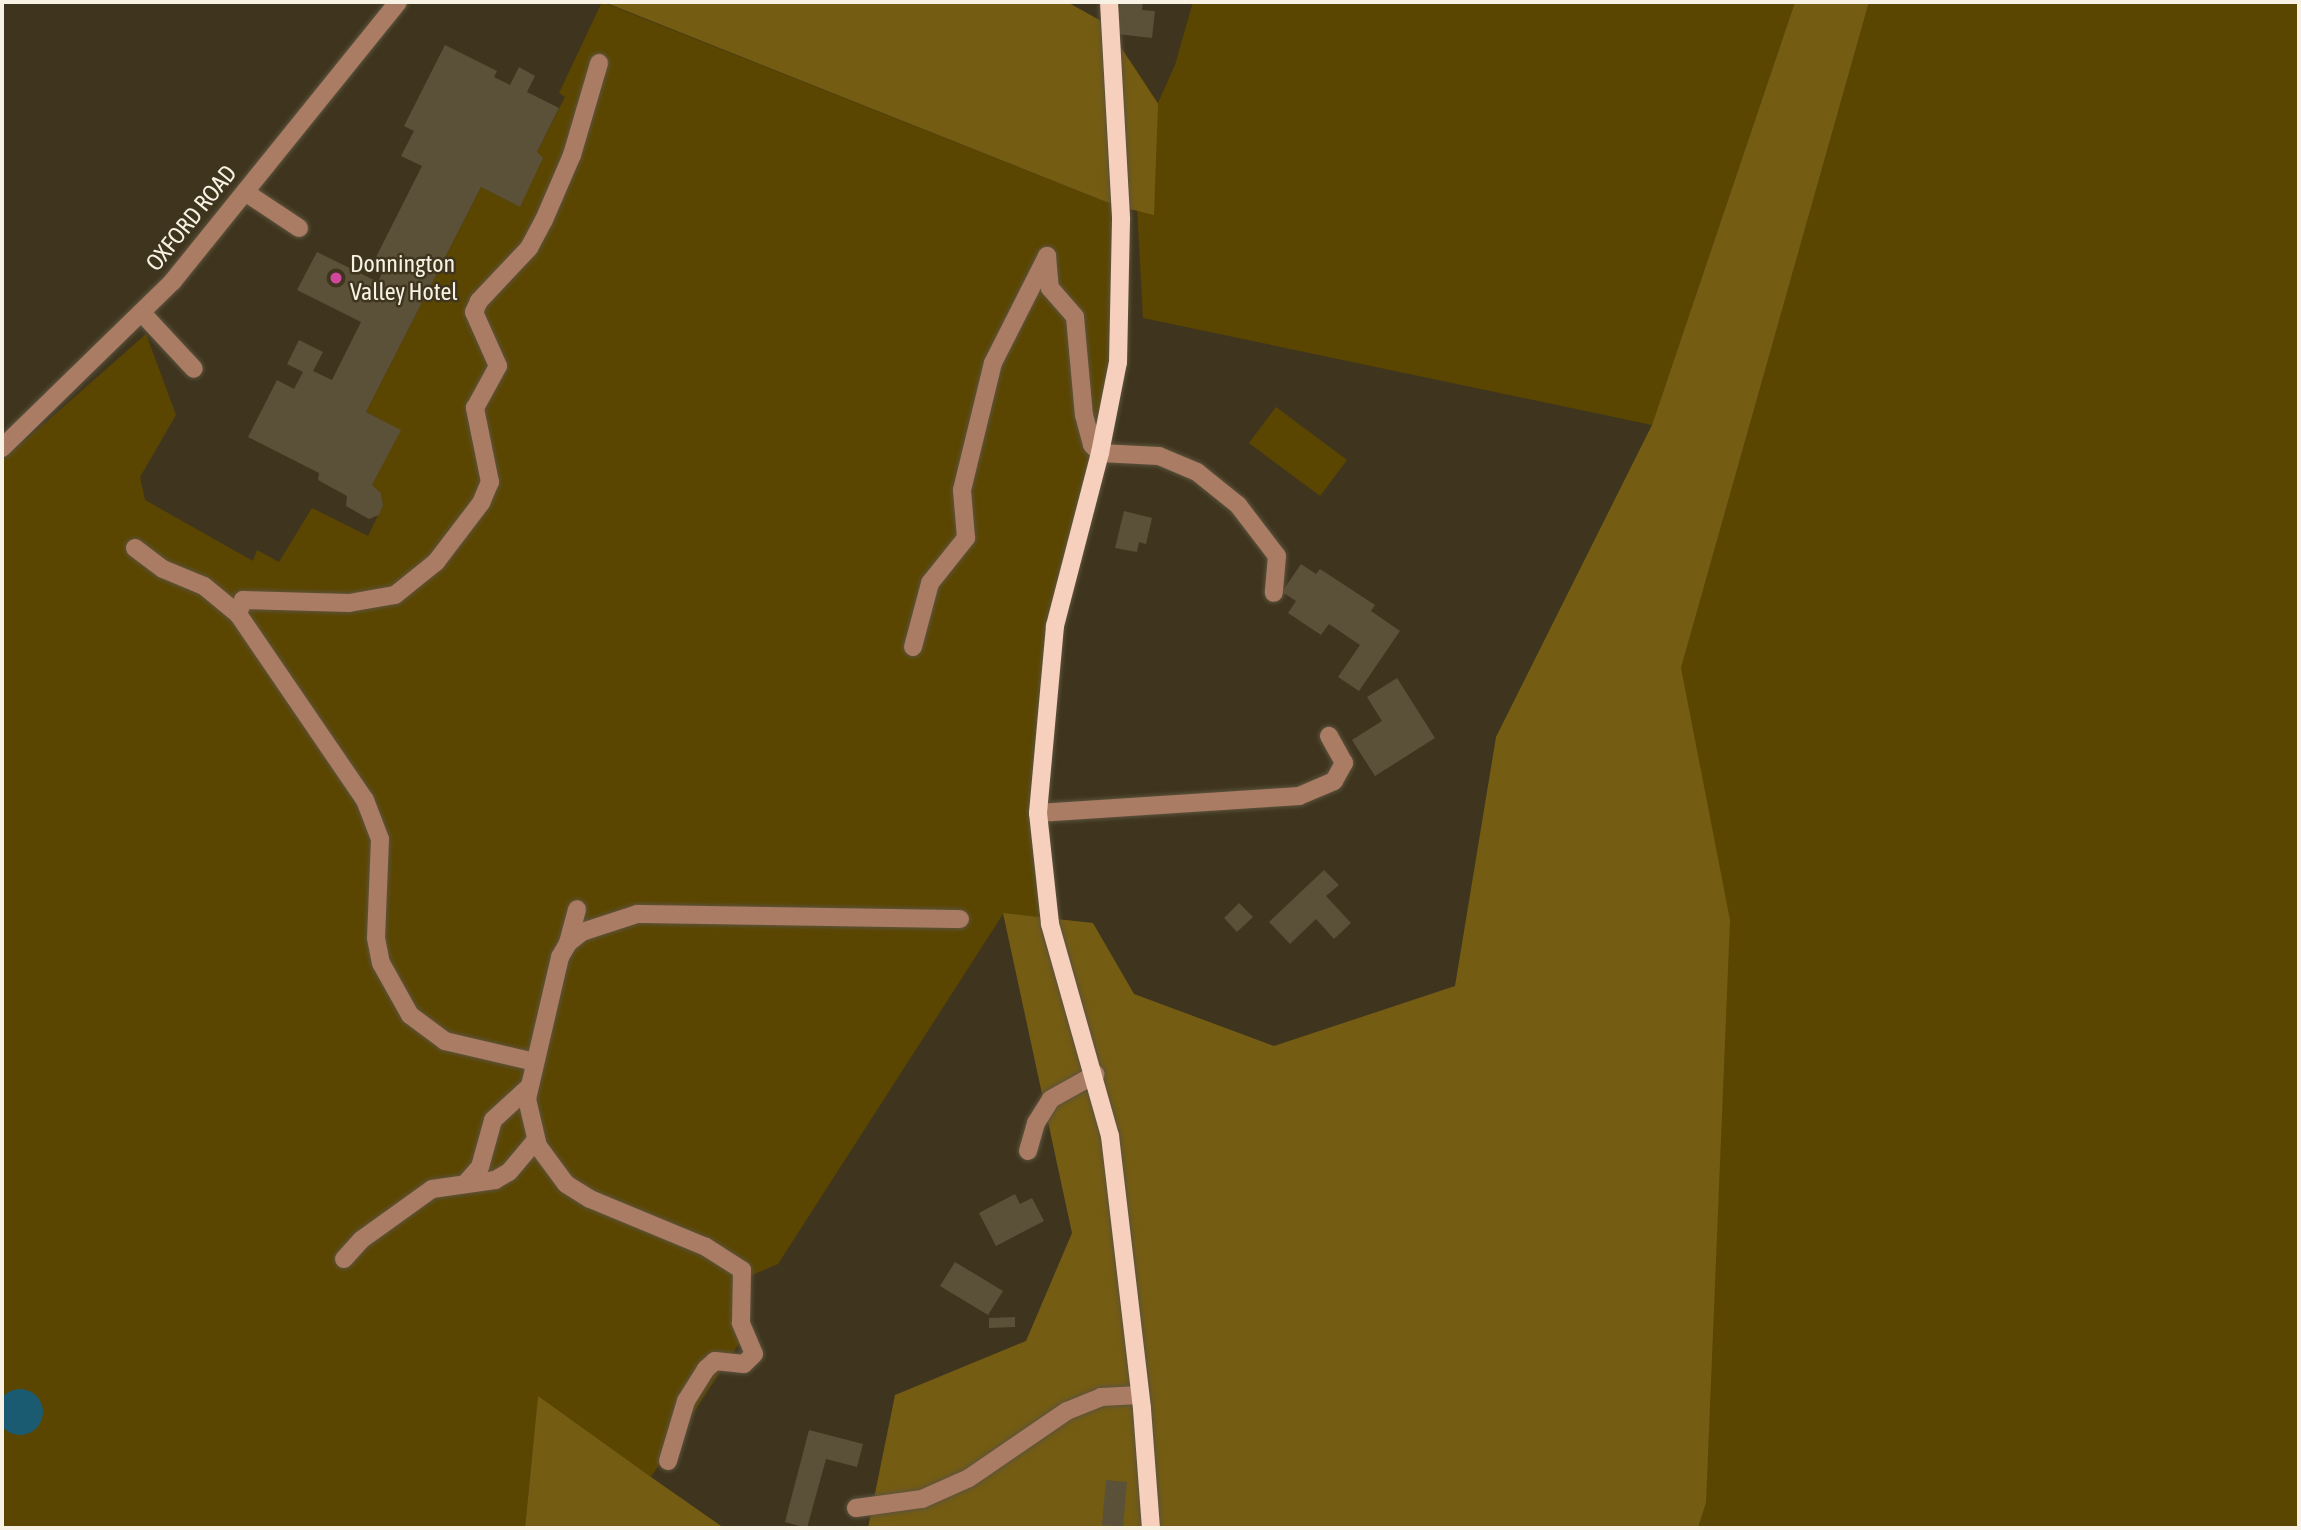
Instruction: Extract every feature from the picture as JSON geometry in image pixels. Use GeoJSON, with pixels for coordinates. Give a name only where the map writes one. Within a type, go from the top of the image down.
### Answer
{"type":"FeatureCollection","features":[{"type":"Feature","properties":{"kind":"main road"},"geometry":{"type":"LineString","coordinates":[[1109,2],[1121,220],[1118,362],[1100,453],[1055,626],[1038,813],[1050,924],[1096,1074],[1110,1136],[1140,1395],[1151,1528]]}},
{"type":"Feature","properties":{"kind":"street","name":"OXFORD ROAD"},"geometry":{"type":"LineString","coordinates":[[2,448],[142,313],[245,192],[398,2]]}},
{"type":"Feature","properties":{"kind":"street"},"geometry":{"type":"LineString","coordinates":[[238,614],[243,600],[349,603],[395,595],[436,562],[481,503],[490,482],[475,408],[498,361],[477,327],[474,312],[479,301],[529,248],[544,220],[567,167],[599,63]]}},
{"type":"Feature","properties":{"kind":"street"},"geometry":{"type":"LineString","coordinates":[[245,192],[299,228]]}},
{"type":"Feature","properties":{"kind":"street"},"geometry":{"type":"LineString","coordinates":[[912,647],[930,583],[966,538],[962,490],[993,363],[1047,256],[1050,288],[1075,317],[1086,430],[1100,453],[1159,456],[1197,471],[1238,505],[1277,556],[1274,593]]}},
{"type":"Feature","properties":{"kind":"street"},"geometry":{"type":"LineString","coordinates":[[142,313],[194,369]]}},
{"type":"Feature","properties":{"kind":"street"},"geometry":{"type":"LineString","coordinates":[[135,548],[163,569],[204,586],[238,614],[376,820],[380,839],[376,938],[381,963],[410,1015],[445,1041],[535,1062]]}},
{"type":"Feature","properties":{"kind":"street"},"geometry":{"type":"LineString","coordinates":[[1038,813],[1299,796],[1334,781],[1344,763],[1329,736]]}},
{"type":"Feature","properties":{"kind":"street"},"geometry":{"type":"LineString","coordinates":[[577,909],[568,943],[552,979],[529,1087],[528,1120],[536,1140],[566,1184],[590,1199],[706,1247],[742,1270],[741,1323],[754,1354],[744,1364],[715,1361],[706,1369],[686,1401],[668,1461]]}},
{"type":"Feature","properties":{"kind":"street"},"geometry":{"type":"LineString","coordinates":[[568,943],[597,924],[637,914],[960,919]]}},
{"type":"Feature","properties":{"kind":"street"},"geometry":{"type":"LineString","coordinates":[[1028,1152],[1036,1123],[1051,1099],[1096,1074]]}},
{"type":"Feature","properties":{"kind":"street"},"geometry":{"type":"LineString","coordinates":[[466,1183],[480,1167],[494,1120],[529,1087]]}},
{"type":"Feature","properties":{"kind":"street"},"geometry":{"type":"LineString","coordinates":[[344,1259],[361,1240],[432,1189],[495,1180],[509,1172],[536,1140]]}},
{"type":"Feature","properties":{"kind":"street"},"geometry":{"type":"LineString","coordinates":[[856,1508],[922,1499],[969,1478],[1068,1411],[1101,1397],[1140,1395]]}},
{"type":"Feature","properties":{"kind":"shaded area"},"geometry":{"type":"Polygon","coordinates":[[[602,2],[1114,205],[1121,318],[1072,547],[1043,753],[1050,924],[1003,914],[778,1264],[745,1278],[746,1333],[651,1477],[538,1397],[525,1528],[2,1528],[2,461],[146,334],[176,415],[140,477],[145,500],[253,561],[257,550],[279,562],[312,508],[368,536],[383,505],[381,493],[372,485],[400,430],[366,412],[481,187],[519,206],[537,152],[565,97],[559,93],[602,2]]]}},
{"type":"Feature","properties":{"kind":"shaded area"},"geometry":{"type":"Polygon","coordinates":[[[604,2],[1067,2],[1105,23],[1158,104],[1154,215],[1114,205],[604,2]]]}},
{"type":"Feature","properties":{"kind":"shaded area"},"geometry":{"type":"Polygon","coordinates":[[[1193,2],[1795,2],[1652,425],[1143,318],[1129,59],[1158,103],[1175,65],[1193,2]]]}},
{"type":"Feature","properties":{"kind":"shaded area"},"geometry":{"type":"Polygon","coordinates":[[[1795,2],[1869,2],[1681,668],[1730,920],[1706,1503],[1698,1528],[868,1528],[895,1395],[1026,1341],[1072,1233],[1003,913],[1093,923],[1134,994],[1274,1046],[1455,986],[1496,737],[1652,425],[1795,2]]]}},
{"type":"Feature","properties":{"kind":"shaded area"},"geometry":{"type":"Polygon","coordinates":[[[1869,2],[2299,2],[2299,1528],[1698,1528],[1706,1503],[1681,668],[1869,2]]]}},
{"type":"Feature","properties":{"kind":"shaded area"},"geometry":{"type":"Polygon","coordinates":[[[1276,407],[1347,460],[1320,496],[1249,443],[1276,407]]]}},
{"type":"Feature","properties":{"kind":"shaded area"},"geometry":{"type":"Polygon","coordinates":[[[538,1396],[651,1477],[724,1528],[525,1528],[538,1396]]]}},
{"type":"Feature","properties":{"kind":"water"},"geometry":{"type":"Polygon","coordinates":[[[20,1389],[36,1396],[43,1412],[36,1428],[20,1435],[4,1428],[-3,1412],[4,1396],[20,1389]]]}},
{"type":"Feature","properties":{"kind":"building"},"geometry":{"type":"Polygon","coordinates":[[[1120,2],[1143,2],[1142,10],[1155,11],[1152,38],[1117,34],[1120,2]]]}},
{"type":"Feature","properties":{"kind":"building","name":"Donnington Valley Hotel"},"geometry":{"type":"Polygon","coordinates":[[[445,45],[497,71],[494,77],[510,85],[519,67],[535,76],[527,92],[559,108],[537,152],[543,158],[520,207],[481,187],[366,412],[401,430],[372,485],[381,493],[383,505],[379,515],[369,519],[346,506],[347,496],[318,480],[319,473],[248,437],[277,380],[294,389],[303,372],[287,364],[299,340],[323,352],[313,371],[332,380],[361,322],[297,290],[317,252],[378,282],[382,273],[371,267],[422,166],[401,156],[414,131],[404,126],[445,45]]]}},
{"type":"Feature","properties":{"kind":"building"},"geometry":{"type":"Polygon","coordinates":[[[1124,511],[1152,518],[1146,544],[1139,542],[1137,552],[1115,548],[1124,511]]]}},
{"type":"Feature","properties":{"kind":"building"},"geometry":{"type":"Polygon","coordinates":[[[1301,564],[1316,574],[1320,569],[1375,605],[1371,611],[1400,631],[1359,691],[1338,677],[1360,645],[1329,624],[1321,635],[1288,613],[1296,601],[1282,592],[1301,564]]]}},
{"type":"Feature","properties":{"kind":"building"},"geometry":{"type":"Polygon","coordinates":[[[1397,678],[1435,738],[1375,776],[1352,740],[1382,721],[1367,697],[1397,678]]]}},
{"type":"Feature","properties":{"kind":"building"},"geometry":{"type":"Polygon","coordinates":[[[1324,870],[1339,885],[1326,896],[1351,923],[1334,939],[1316,919],[1290,944],[1269,922],[1324,870]]]}},
{"type":"Feature","properties":{"kind":"building"},"geometry":{"type":"Polygon","coordinates":[[[1239,903],[1253,917],[1237,932],[1224,918],[1239,903]]]}},
{"type":"Feature","properties":{"kind":"building"},"geometry":{"type":"Polygon","coordinates":[[[1015,1194],[1020,1204],[1032,1198],[1044,1221],[996,1246],[979,1213],[1015,1194]]]}},
{"type":"Feature","properties":{"kind":"building"},"geometry":{"type":"Polygon","coordinates":[[[955,1262],[1003,1291],[988,1315],[940,1286],[955,1262]]]}},
{"type":"Feature","properties":{"kind":"building"},"geometry":{"type":"Polygon","coordinates":[[[1015,1317],[1015,1327],[989,1328],[989,1318],[1015,1317]]]}},
{"type":"Feature","properties":{"kind":"building"},"geometry":{"type":"Polygon","coordinates":[[[809,1430],[863,1444],[857,1467],[826,1459],[807,1528],[785,1522],[809,1430]]]}},
{"type":"Feature","properties":{"kind":"building"},"geometry":{"type":"Polygon","coordinates":[[[1106,1480],[1127,1482],[1123,1527],[1102,1525],[1106,1480]]]}},
{"type":"Feature","properties":{"kind":"place","name":"Donnington Valley Hotel"},"geometry":{"type":"Point","coordinates":[336,278]}}]}
